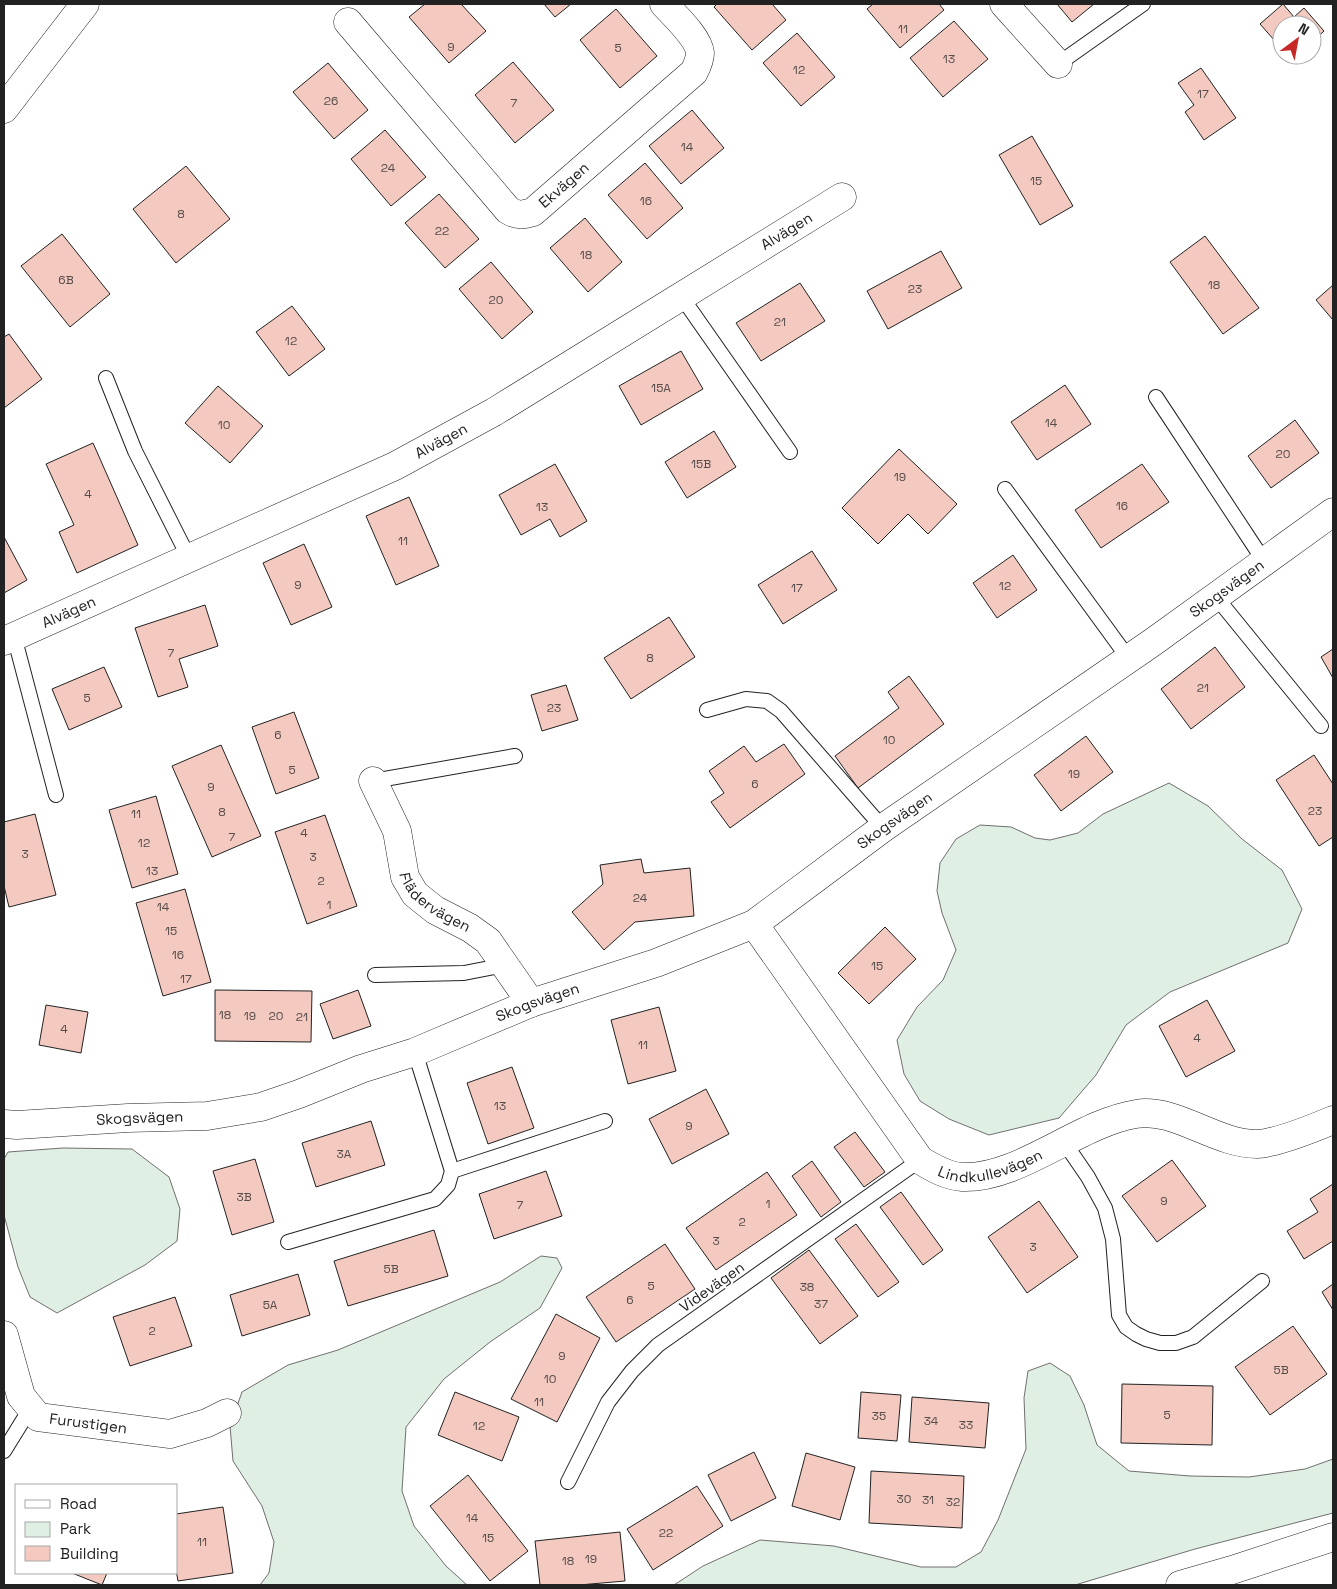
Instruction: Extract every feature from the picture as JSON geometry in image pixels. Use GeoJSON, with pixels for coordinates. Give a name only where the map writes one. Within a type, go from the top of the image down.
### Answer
{"type":"FeatureCollection","features":[{"type":"Feature","properties":{"kind":"street"},"geometry":{"type":"LineString","coordinates":[[4,109],[85,4]]}},
{"type":"Feature","properties":{"kind":"street","name":"Ekvägen"},"geometry":{"type":"LineString","coordinates":[[348,22],[508,210],[515,215],[524,215],[533,212],[694,72],[700,52],[696,41],[664,4]]}},
{"type":"Feature","properties":{"kind":"street"},"geometry":{"type":"LineString","coordinates":[[1004,4],[1058,64]]}},
{"type":"Feature","properties":{"kind":"street","name":"Alvägen"},"geometry":{"type":"LineString","coordinates":[[9,638],[395,466],[494,412],[842,197]]}},
{"type":"Feature","properties":{"kind":"street","name":"Skogsvägen"},"geometry":{"type":"LineString","coordinates":[[4,1124],[17,1125],[128,1118],[207,1116],[261,1106],[299,1094],[361,1068],[416,1052],[531,1003],[656,963],[754,924],[883,828],[1129,659],[1333,512]]}},
{"type":"Feature","properties":{"kind":"street","name":"Flädervägen"},"geometry":{"type":"LineString","coordinates":[[373,781],[397,831],[405,877],[415,894],[435,910],[470,928],[488,941],[531,1003]]}},
{"type":"Feature","properties":{"kind":"street","name":"Lindkullevägen"},"geometry":{"type":"LineString","coordinates":[[754,924],[920,1160],[938,1171],[962,1177],[990,1174],[1020,1163],[1110,1120],[1138,1113],[1163,1114],[1228,1140],[1258,1144],[1287,1137],[1333,1120]]}},
{"type":"Feature","properties":{"kind":"street","name":"Furustigen"},"geometry":{"type":"LineString","coordinates":[[4,1334],[21,1396],[38,1417],[170,1434],[207,1423],[227,1413]]}},
{"type":"Feature","properties":{"kind":"street"},"geometry":{"type":"LineString","coordinates":[[1180,1585],[1235,1578],[1333,1537]]}},
{"type":"Feature","properties":{"kind":"lane"},"geometry":{"type":"LineString","coordinates":[[1058,64],[1143,4]]}},
{"type":"Feature","properties":{"kind":"lane"},"geometry":{"type":"LineString","coordinates":[[681,296],[790,452]]}},
{"type":"Feature","properties":{"kind":"lane"},"geometry":{"type":"LineString","coordinates":[[106,378],[135,451],[189,558]]}},
{"type":"Feature","properties":{"kind":"lane"},"geometry":{"type":"LineString","coordinates":[[1156,397],[1264,561]]}},
{"type":"Feature","properties":{"kind":"lane"},"geometry":{"type":"LineString","coordinates":[[1005,489],[1129,659]]}},
{"type":"Feature","properties":{"kind":"lane"},"geometry":{"type":"LineString","coordinates":[[1216,597],[1321,726]]}},
{"type":"Feature","properties":{"kind":"lane"},"geometry":{"type":"LineString","coordinates":[[9,638],[56,795]]}},
{"type":"Feature","properties":{"kind":"lane"},"geometry":{"type":"LineString","coordinates":[[707,710],[746,699],[767,701],[781,711],[883,828]]}},
{"type":"Feature","properties":{"kind":"lane"},"geometry":{"type":"LineString","coordinates":[[373,781],[514,756]]}},
{"type":"Feature","properties":{"kind":"lane"},"geometry":{"type":"LineString","coordinates":[[375,975],[464,973],[505,965]]}},
{"type":"Feature","properties":{"kind":"lane"},"geometry":{"type":"LineString","coordinates":[[288,1242],[436,1199],[448,1185],[452,1171],[416,1052]]}},
{"type":"Feature","properties":{"kind":"lane"},"geometry":{"type":"LineString","coordinates":[[452,1171],[605,1121]]}},
{"type":"Feature","properties":{"kind":"lane"},"geometry":{"type":"LineString","coordinates":[[1064,1142],[1088,1177],[1105,1208],[1113,1239],[1118,1315],[1126,1327],[1146,1340],[1160,1343],[1176,1343],[1194,1337],[1262,1282]]}},
{"type":"Feature","properties":{"kind":"lane","name":"Videvägen"},"geometry":{"type":"LineString","coordinates":[[568,1482],[608,1402],[632,1371],[658,1345],[920,1160]]}},
{"type":"Feature","properties":{"kind":"lane"},"geometry":{"type":"LineString","coordinates":[[4,1451],[30,1408]]}},
{"type":"Feature","properties":{"kind":"green space"},"geometry":{"type":"Polygon","coordinates":[[[1169,783],[1208,806],[1242,839],[1282,870],[1302,909],[1288,943],[1170,992],[1126,1025],[1096,1075],[1059,1118],[989,1135],[949,1119],[920,1101],[904,1074],[897,1040],[917,1007],[943,980],[956,950],[942,913],[937,891],[940,863],[956,839],[980,825],[1011,827],[1035,838],[1050,840],[1078,833],[1103,814],[1169,783]]]}},
{"type":"Feature","properties":{"kind":"green space"},"geometry":{"type":"Polygon","coordinates":[[[63,1148],[132,1149],[169,1177],[180,1209],[177,1241],[145,1265],[57,1313],[30,1297],[18,1267],[4,1215],[4,1159],[8,1152],[63,1148]]]}},
{"type":"Feature","properties":{"kind":"green space"},"geometry":{"type":"Polygon","coordinates":[[[541,1256],[557,1258],[562,1268],[540,1308],[490,1342],[444,1379],[406,1427],[402,1491],[414,1526],[446,1566],[467,1585],[260,1585],[269,1573],[274,1542],[262,1506],[233,1461],[230,1426],[242,1392],[288,1365],[338,1350],[500,1282],[541,1256]]]}},
{"type":"Feature","properties":{"kind":"green space"},"geometry":{"type":"Polygon","coordinates":[[[1050,1363],[1070,1376],[1084,1405],[1097,1445],[1129,1471],[1190,1476],[1249,1477],[1305,1469],[1333,1459],[1333,1513],[1195,1549],[1075,1585],[674,1585],[703,1566],[760,1540],[834,1546],[921,1567],[956,1567],[981,1552],[998,1520],[1026,1449],[1024,1398],[1028,1371],[1050,1363]]]}},
{"type":"Feature","properties":{"kind":"building"},"geometry":{"type":"Polygon","coordinates":[[[425,4],[461,4],[486,31],[449,63],[409,17],[425,4]]]}},
{"type":"Feature","properties":{"kind":"building"},"geometry":{"type":"Polygon","coordinates":[[[544,4],[571,4],[555,17],[544,4]]]}},
{"type":"Feature","properties":{"kind":"building"},"geometry":{"type":"Polygon","coordinates":[[[717,4],[772,4],[786,20],[752,50],[714,7],[717,4]]]}},
{"type":"Feature","properties":{"kind":"building"},"geometry":{"type":"Polygon","coordinates":[[[873,4],[939,4],[944,10],[900,48],[867,9],[873,4]]]}},
{"type":"Feature","properties":{"kind":"building"},"geometry":{"type":"Polygon","coordinates":[[[1057,4],[1094,4],[1072,22],[1057,4]]]}},
{"type":"Feature","properties":{"kind":"building"},"geometry":{"type":"Polygon","coordinates":[[[1283,4],[1292,15],[1272,15],[1272,38],[1260,24],[1283,4]]]}},
{"type":"Feature","properties":{"kind":"building"},"geometry":{"type":"Polygon","coordinates":[[[1304,8],[1310,15],[1296,15],[1304,8]]]}},
{"type":"Feature","properties":{"kind":"building"},"geometry":{"type":"Polygon","coordinates":[[[616,9],[657,56],[620,88],[580,40],[616,9]]]}},
{"type":"Feature","properties":{"kind":"building"},"geometry":{"type":"Polygon","coordinates":[[[954,21],[988,59],[943,97],[910,58],[954,21]]]}},
{"type":"Feature","properties":{"kind":"building"},"geometry":{"type":"Polygon","coordinates":[[[797,33],[835,77],[801,106],[763,63],[797,33]]]}},
{"type":"Feature","properties":{"kind":"building"},"geometry":{"type":"Polygon","coordinates":[[[513,62],[554,110],[515,143],[475,95],[513,62]]]}},
{"type":"Feature","properties":{"kind":"building"},"geometry":{"type":"Polygon","coordinates":[[[328,63],[368,110],[334,139],[293,92],[328,63]]]}},
{"type":"Feature","properties":{"kind":"building"},"geometry":{"type":"Polygon","coordinates":[[[1201,68],[1236,118],[1204,140],[1185,112],[1194,105],[1178,83],[1201,68]]]}},
{"type":"Feature","properties":{"kind":"building"},"geometry":{"type":"Polygon","coordinates":[[[692,110],[724,148],[681,184],[649,146],[692,110]]]}},
{"type":"Feature","properties":{"kind":"building"},"geometry":{"type":"Polygon","coordinates":[[[385,130],[426,177],[391,206],[351,159],[385,130]]]}},
{"type":"Feature","properties":{"kind":"building"},"geometry":{"type":"Polygon","coordinates":[[[1032,136],[1073,206],[1040,225],[999,155],[1032,136]]]}},
{"type":"Feature","properties":{"kind":"building"},"geometry":{"type":"Polygon","coordinates":[[[645,163],[683,208],[647,239],[608,195],[645,163]]]}},
{"type":"Feature","properties":{"kind":"building"},"geometry":{"type":"Polygon","coordinates":[[[186,166],[230,219],[176,263],[133,209],[186,166]]]}},
{"type":"Feature","properties":{"kind":"building"},"geometry":{"type":"Polygon","coordinates":[[[439,194],[479,239],[445,268],[405,223],[439,194]]]}},
{"type":"Feature","properties":{"kind":"building"},"geometry":{"type":"Polygon","coordinates":[[[585,218],[622,262],[588,292],[550,248],[585,218]]]}},
{"type":"Feature","properties":{"kind":"building"},"geometry":{"type":"Polygon","coordinates":[[[62,234],[110,294],[70,327],[21,266],[62,234]]]}},
{"type":"Feature","properties":{"kind":"building"},"geometry":{"type":"Polygon","coordinates":[[[1205,236],[1259,308],[1223,334],[1170,262],[1205,236]]]}},
{"type":"Feature","properties":{"kind":"building"},"geometry":{"type":"Polygon","coordinates":[[[941,251],[962,288],[888,329],[867,291],[941,251]]]}},
{"type":"Feature","properties":{"kind":"building"},"geometry":{"type":"Polygon","coordinates":[[[491,262],[533,312],[502,339],[459,289],[491,262]]]}},
{"type":"Feature","properties":{"kind":"building"},"geometry":{"type":"Polygon","coordinates":[[[800,283],[825,321],[761,361],[736,323],[800,283]]]}},
{"type":"Feature","properties":{"kind":"building"},"geometry":{"type":"Polygon","coordinates":[[[1333,285],[1333,320],[1316,300],[1333,285]]]}},
{"type":"Feature","properties":{"kind":"building"},"geometry":{"type":"Polygon","coordinates":[[[292,306],[325,349],[289,376],[256,332],[292,306]]]}},
{"type":"Feature","properties":{"kind":"building"},"geometry":{"type":"Polygon","coordinates":[[[9,334],[42,379],[4,408],[4,337],[9,334]]]}},
{"type":"Feature","properties":{"kind":"building"},"geometry":{"type":"Polygon","coordinates":[[[681,351],[703,389],[641,425],[619,386],[681,351]]]}},
{"type":"Feature","properties":{"kind":"building"},"geometry":{"type":"Polygon","coordinates":[[[1065,385],[1091,424],[1037,460],[1011,422],[1065,385]]]}},
{"type":"Feature","properties":{"kind":"building"},"geometry":{"type":"Polygon","coordinates":[[[218,386],[263,426],[230,463],[185,423],[218,386]]]}},
{"type":"Feature","properties":{"kind":"building"},"geometry":{"type":"Polygon","coordinates":[[[1295,420],[1319,453],[1271,488],[1248,456],[1295,420]]]}},
{"type":"Feature","properties":{"kind":"building"},"geometry":{"type":"Polygon","coordinates":[[[714,431],[736,467],[687,498],[665,462],[714,431]]]}},
{"type":"Feature","properties":{"kind":"building"},"geometry":{"type":"Polygon","coordinates":[[[93,443],[138,545],[77,573],[59,532],[74,525],[46,464],[93,443]]]}},
{"type":"Feature","properties":{"kind":"building"},"geometry":{"type":"Polygon","coordinates":[[[899,449],[957,504],[928,534],[908,514],[878,544],[842,508],[899,449]]]}},
{"type":"Feature","properties":{"kind":"building"},"geometry":{"type":"Polygon","coordinates":[[[555,464],[587,521],[560,537],[550,519],[521,535],[499,495],[555,464]]]}},
{"type":"Feature","properties":{"kind":"building"},"geometry":{"type":"Polygon","coordinates":[[[1142,464],[1169,502],[1101,548],[1075,510],[1142,464]]]}},
{"type":"Feature","properties":{"kind":"building"},"geometry":{"type":"Polygon","coordinates":[[[409,497],[439,566],[396,585],[366,516],[409,497]]]}},
{"type":"Feature","properties":{"kind":"building"},"geometry":{"type":"Polygon","coordinates":[[[4,537],[27,580],[4,593],[4,537]]]}},
{"type":"Feature","properties":{"kind":"building"},"geometry":{"type":"Polygon","coordinates":[[[304,544],[332,607],[291,625],[263,563],[304,544]]]}},
{"type":"Feature","properties":{"kind":"building"},"geometry":{"type":"Polygon","coordinates":[[[812,551],[837,590],[783,624],[758,585],[812,551]]]}},
{"type":"Feature","properties":{"kind":"building"},"geometry":{"type":"Polygon","coordinates":[[[1013,555],[1037,590],[997,618],[973,583],[1013,555]]]}},
{"type":"Feature","properties":{"kind":"building"},"geometry":{"type":"Polygon","coordinates":[[[205,605],[218,646],[179,659],[188,687],[158,697],[135,628],[205,605]]]}},
{"type":"Feature","properties":{"kind":"building"},"geometry":{"type":"Polygon","coordinates":[[[669,617],[695,657],[631,699],[604,658],[669,617]]]}},
{"type":"Feature","properties":{"kind":"building"},"geometry":{"type":"Polygon","coordinates":[[[1215,647],[1245,687],[1191,729],[1161,689],[1215,647]]]}},
{"type":"Feature","properties":{"kind":"building"},"geometry":{"type":"Polygon","coordinates":[[[1333,649],[1333,678],[1321,657],[1333,649]]]}},
{"type":"Feature","properties":{"kind":"building"},"geometry":{"type":"Polygon","coordinates":[[[104,667],[122,707],[69,730],[52,689],[104,667]]]}},
{"type":"Feature","properties":{"kind":"building"},"geometry":{"type":"Polygon","coordinates":[[[909,676],[944,724],[858,788],[835,756],[899,708],[888,692],[909,676]]]}},
{"type":"Feature","properties":{"kind":"building"},"geometry":{"type":"Polygon","coordinates":[[[566,685],[578,720],[542,731],[531,695],[566,685]]]}},
{"type":"Feature","properties":{"kind":"building"},"geometry":{"type":"Polygon","coordinates":[[[294,712],[319,778],[276,794],[252,727],[294,712]]]}},
{"type":"Feature","properties":{"kind":"building"},"geometry":{"type":"Polygon","coordinates":[[[1086,736],[1113,772],[1061,811],[1034,775],[1086,736]]]}},
{"type":"Feature","properties":{"kind":"building"},"geometry":{"type":"Polygon","coordinates":[[[784,744],[805,774],[730,828],[711,802],[724,793],[709,771],[744,746],[756,762],[784,744]]]}},
{"type":"Feature","properties":{"kind":"building"},"geometry":{"type":"Polygon","coordinates":[[[221,745],[261,836],[212,857],[172,766],[221,745]]]}},
{"type":"Feature","properties":{"kind":"building"},"geometry":{"type":"Polygon","coordinates":[[[1314,755],[1333,784],[1333,837],[1319,846],[1276,780],[1314,755]]]}},
{"type":"Feature","properties":{"kind":"building"},"geometry":{"type":"Polygon","coordinates":[[[156,796],[178,874],[132,888],[109,810],[156,796]]]}},
{"type":"Feature","properties":{"kind":"building"},"geometry":{"type":"Polygon","coordinates":[[[35,814],[56,895],[9,907],[4,886],[4,822],[35,814]]]}},
{"type":"Feature","properties":{"kind":"building"},"geometry":{"type":"Polygon","coordinates":[[[325,815],[357,906],[307,924],[275,832],[325,815]]]}},
{"type":"Feature","properties":{"kind":"building"},"geometry":{"type":"Polygon","coordinates":[[[641,859],[644,873],[690,868],[694,916],[635,922],[604,950],[572,912],[603,884],[600,865],[641,859]]]}},
{"type":"Feature","properties":{"kind":"building"},"geometry":{"type":"Polygon","coordinates":[[[185,889],[211,982],[163,996],[136,903],[185,889]]]}},
{"type":"Feature","properties":{"kind":"building"},"geometry":{"type":"Polygon","coordinates":[[[885,927],[916,959],[869,1004],[838,973],[885,927]]]}},
{"type":"Feature","properties":{"kind":"building"},"geometry":{"type":"Polygon","coordinates":[[[215,990],[312,991],[311,1042],[215,1041],[215,990]]]}},
{"type":"Feature","properties":{"kind":"building"},"geometry":{"type":"Polygon","coordinates":[[[358,990],[371,1026],[333,1039],[320,1004],[358,990]]]}},
{"type":"Feature","properties":{"kind":"building"},"geometry":{"type":"Polygon","coordinates":[[[1207,1000],[1235,1051],[1186,1077],[1159,1026],[1207,1000]]]}},
{"type":"Feature","properties":{"kind":"building"},"geometry":{"type":"Polygon","coordinates":[[[46,1005],[88,1012],[81,1053],[39,1045],[46,1005]]]}},
{"type":"Feature","properties":{"kind":"building"},"geometry":{"type":"Polygon","coordinates":[[[659,1007],[676,1071],[628,1084],[611,1020],[659,1007]]]}},
{"type":"Feature","properties":{"kind":"building"},"geometry":{"type":"Polygon","coordinates":[[[512,1067],[534,1128],[488,1144],[467,1083],[512,1067]]]}},
{"type":"Feature","properties":{"kind":"building"},"geometry":{"type":"Polygon","coordinates":[[[706,1089],[729,1134],[672,1164],[649,1119],[706,1089]]]}},
{"type":"Feature","properties":{"kind":"building"},"geometry":{"type":"Polygon","coordinates":[[[371,1121],[385,1165],[316,1187],[302,1143],[371,1121]]]}},
{"type":"Feature","properties":{"kind":"building"},"geometry":{"type":"Polygon","coordinates":[[[855,1132],[885,1172],[864,1187],[834,1147],[855,1132]]]}},
{"type":"Feature","properties":{"kind":"building"},"geometry":{"type":"Polygon","coordinates":[[[255,1159],[274,1222],[232,1235],[213,1171],[255,1159]]]}},
{"type":"Feature","properties":{"kind":"building"},"geometry":{"type":"Polygon","coordinates":[[[1172,1160],[1206,1206],[1157,1242],[1122,1196],[1172,1160]]]}},
{"type":"Feature","properties":{"kind":"building"},"geometry":{"type":"Polygon","coordinates":[[[812,1161],[841,1202],[821,1217],[792,1176],[812,1161]]]}},
{"type":"Feature","properties":{"kind":"building"},"geometry":{"type":"Polygon","coordinates":[[[546,1171],[562,1216],[494,1239],[479,1194],[546,1171]]]}},
{"type":"Feature","properties":{"kind":"building"},"geometry":{"type":"Polygon","coordinates":[[[767,1172],[797,1215],[716,1270],[686,1228],[767,1172]]]}},
{"type":"Feature","properties":{"kind":"building"},"geometry":{"type":"Polygon","coordinates":[[[1333,1184],[1333,1241],[1304,1259],[1287,1231],[1318,1212],[1310,1199],[1333,1184]]]}},
{"type":"Feature","properties":{"kind":"building"},"geometry":{"type":"Polygon","coordinates":[[[901,1192],[943,1250],[923,1265],[880,1207],[901,1192]]]}},
{"type":"Feature","properties":{"kind":"building"},"geometry":{"type":"Polygon","coordinates":[[[1039,1201],[1078,1257],[1027,1293],[988,1237],[1039,1201]]]}},
{"type":"Feature","properties":{"kind":"building"},"geometry":{"type":"Polygon","coordinates":[[[856,1224],[899,1282],[878,1297],[835,1239],[856,1224]]]}},
{"type":"Feature","properties":{"kind":"building"},"geometry":{"type":"Polygon","coordinates":[[[434,1230],[448,1276],[348,1306],[334,1261],[434,1230]]]}},
{"type":"Feature","properties":{"kind":"building"},"geometry":{"type":"Polygon","coordinates":[[[665,1244],[695,1289],[616,1342],[586,1297],[665,1244]]]}},
{"type":"Feature","properties":{"kind":"building"},"geometry":{"type":"Polygon","coordinates":[[[809,1250],[858,1316],[820,1344],[771,1278],[809,1250]]]}},
{"type":"Feature","properties":{"kind":"building"},"geometry":{"type":"Polygon","coordinates":[[[298,1274],[310,1315],[242,1336],[230,1295],[298,1274]]]}},
{"type":"Feature","properties":{"kind":"building"},"geometry":{"type":"Polygon","coordinates":[[[1333,1284],[1333,1310],[1322,1292],[1333,1284]]]}},
{"type":"Feature","properties":{"kind":"building"},"geometry":{"type":"Polygon","coordinates":[[[175,1297],[192,1346],[130,1366],[113,1317],[175,1297]]]}},
{"type":"Feature","properties":{"kind":"building"},"geometry":{"type":"Polygon","coordinates":[[[556,1314],[600,1338],[557,1422],[511,1399],[556,1314]]]}},
{"type":"Feature","properties":{"kind":"building"},"geometry":{"type":"Polygon","coordinates":[[[1293,1326],[1327,1374],[1270,1415],[1235,1367],[1293,1326]]]}},
{"type":"Feature","properties":{"kind":"building"},"geometry":{"type":"Polygon","coordinates":[[[1122,1384],[1213,1386],[1212,1445],[1121,1443],[1122,1384]]]}},
{"type":"Feature","properties":{"kind":"building"},"geometry":{"type":"Polygon","coordinates":[[[455,1392],[519,1417],[502,1461],[438,1435],[455,1392]]]}},
{"type":"Feature","properties":{"kind":"building"},"geometry":{"type":"Polygon","coordinates":[[[861,1392],[901,1395],[897,1441],[858,1438],[861,1392]]]}},
{"type":"Feature","properties":{"kind":"building"},"geometry":{"type":"Polygon","coordinates":[[[912,1397],[989,1403],[985,1448],[909,1442],[912,1397]]]}},
{"type":"Feature","properties":{"kind":"building"},"geometry":{"type":"Polygon","coordinates":[[[754,1452],[776,1498],[731,1521],[708,1475],[754,1452]]]}},
{"type":"Feature","properties":{"kind":"building"},"geometry":{"type":"Polygon","coordinates":[[[806,1453],[855,1467],[840,1520],[792,1506],[806,1453]]]}},
{"type":"Feature","properties":{"kind":"building"},"geometry":{"type":"Polygon","coordinates":[[[871,1471],[964,1476],[962,1528],[869,1523],[871,1471]]]}},
{"type":"Feature","properties":{"kind":"building"},"geometry":{"type":"Polygon","coordinates":[[[468,1475],[528,1551],[490,1581],[430,1506],[468,1475]]]}},
{"type":"Feature","properties":{"kind":"building"},"geometry":{"type":"Polygon","coordinates":[[[697,1486],[723,1526],[653,1570],[627,1529],[697,1486]]]}},
{"type":"Feature","properties":{"kind":"building"},"geometry":{"type":"Polygon","coordinates":[[[223,1507],[233,1573],[178,1581],[178,1514],[223,1507]]]}},
{"type":"Feature","properties":{"kind":"building"},"geometry":{"type":"Polygon","coordinates":[[[620,1532],[625,1581],[579,1585],[540,1585],[535,1541],[620,1532]]]}},
{"type":"Feature","properties":{"kind":"building"},"geometry":{"type":"Polygon","coordinates":[[[74,1574],[107,1574],[102,1585],[74,1574]]]}}]}
